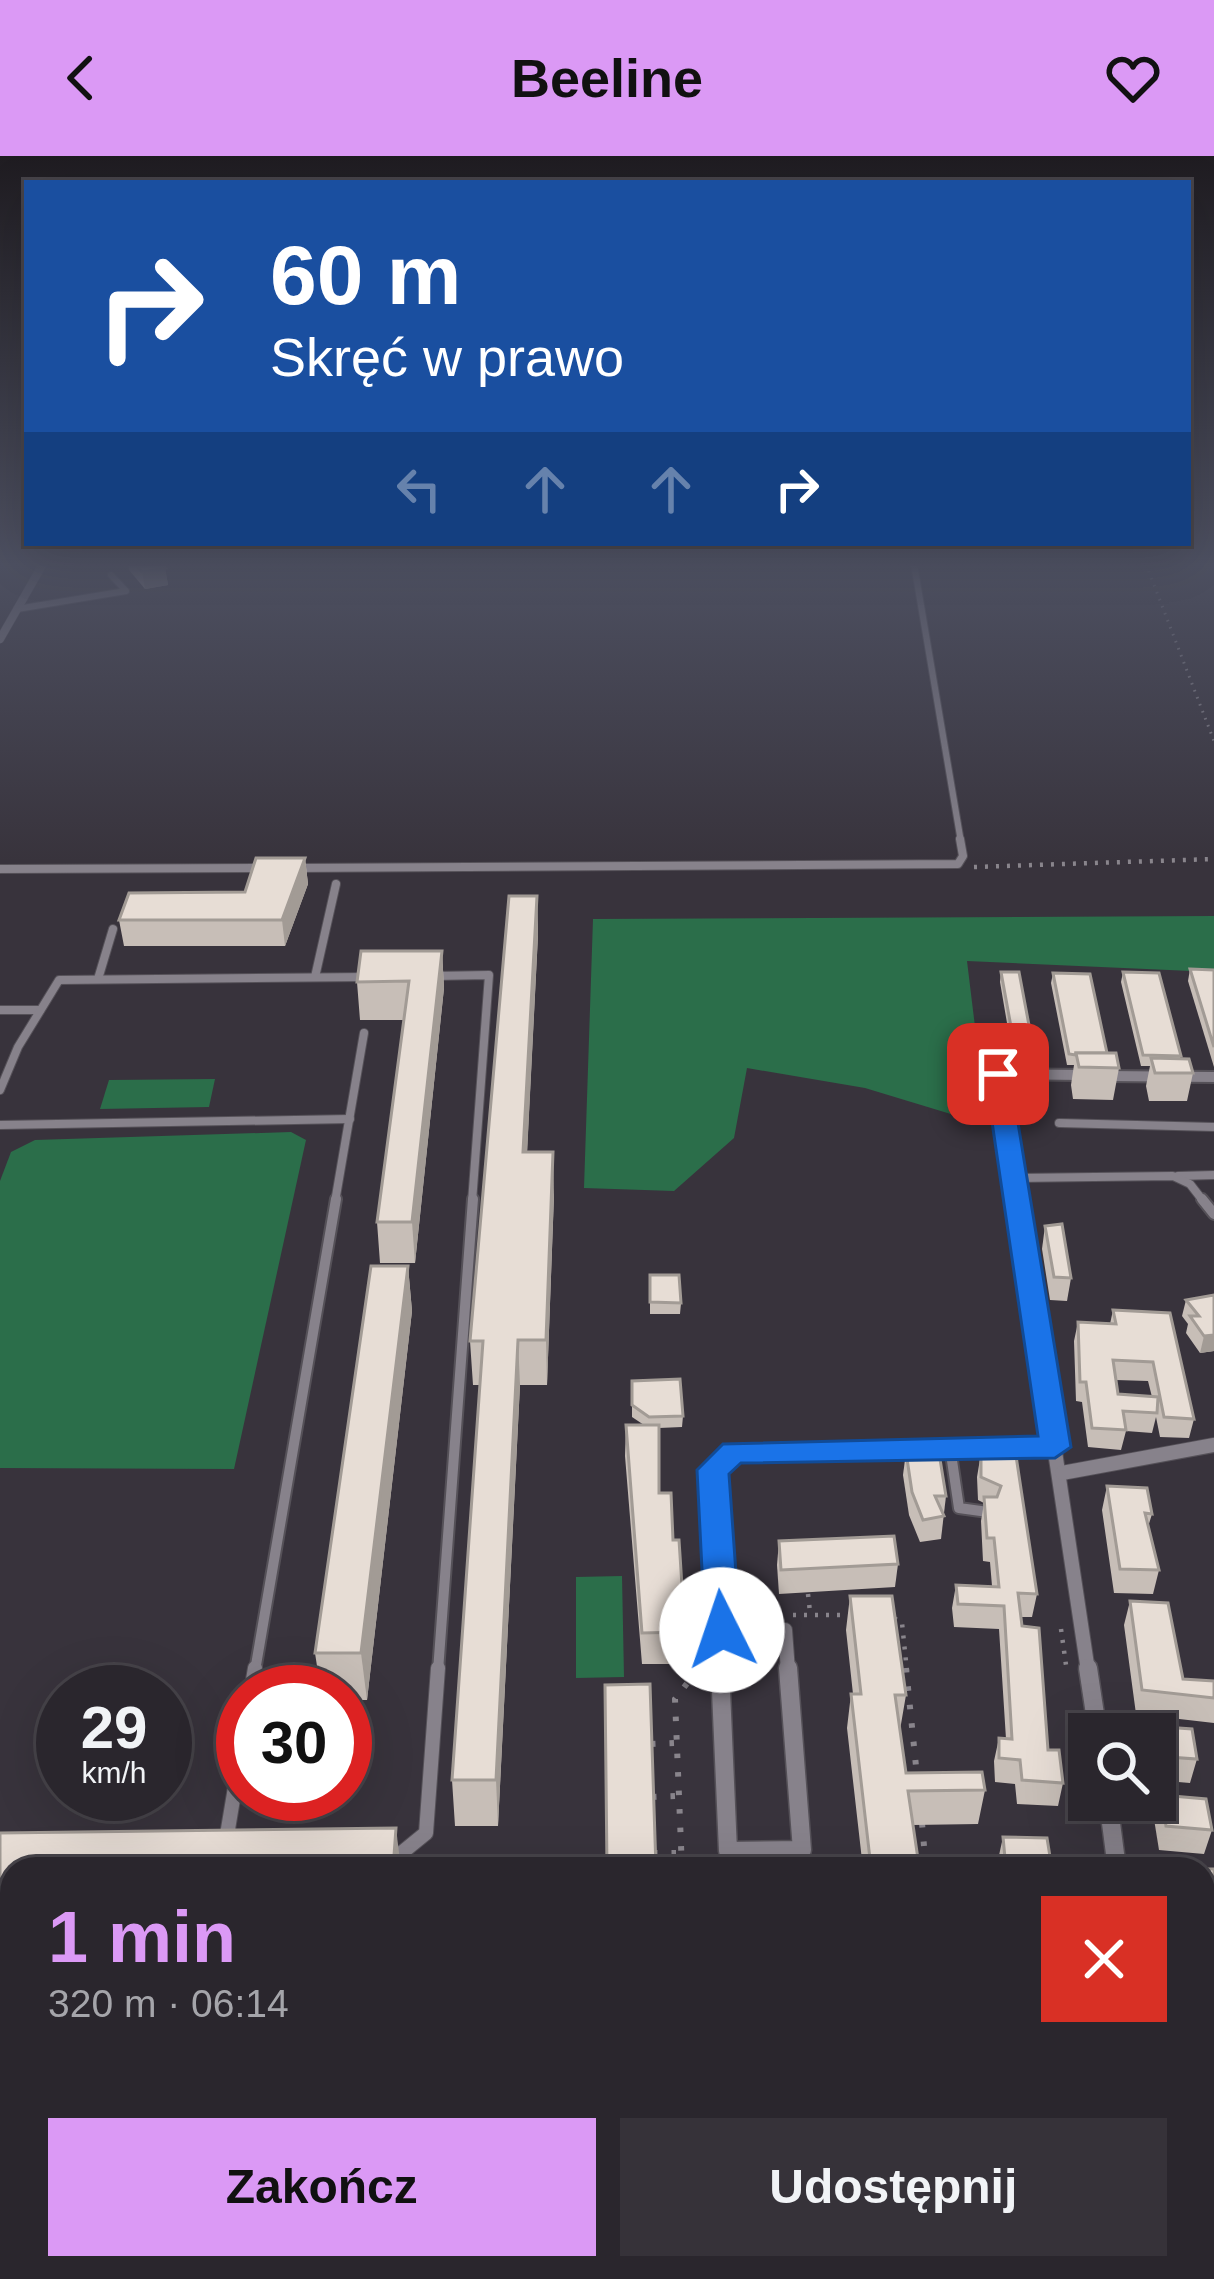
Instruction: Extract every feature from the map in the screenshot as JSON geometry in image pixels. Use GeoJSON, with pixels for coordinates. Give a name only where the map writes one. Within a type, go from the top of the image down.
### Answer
{"type":"FeatureCollection","features":[{"type":"Feature","properties":{"kind":"street"},"geometry":{"type":"LineString","coordinates":[[1095,1713],[998,1074],[1214,1077]]}},
{"type":"Feature","properties":{"kind":"street"},"geometry":{"type":"LineString","coordinates":[[1062,1473],[1214,1445]]}},
{"type":"Feature","properties":{"kind":"street"},"geometry":{"type":"LineString","coordinates":[[722,1630],[785,1630],[802,1850],[728,1851],[712,1470],[734,1452],[1055,1447]]}},
{"type":"Feature","properties":{"kind":"street"},"geometry":{"type":"LineString","coordinates":[[1111,1821],[1115,1857]]}},
{"type":"Feature","properties":{"kind":"lane"},"geometry":{"type":"LineString","coordinates":[[0,868],[944,868],[963,856],[931,663]]}},
{"type":"Feature","properties":{"kind":"lane"},"geometry":{"type":"LineString","coordinates":[[315,977],[336,884]]}},
{"type":"Feature","properties":{"kind":"lane"},"geometry":{"type":"LineString","coordinates":[[98,979],[113,929]]}},
{"type":"Feature","properties":{"kind":"lane"},"geometry":{"type":"LineString","coordinates":[[377,1855],[400,1855],[427,1833],[489,975],[424,976]]}},
{"type":"Feature","properties":{"kind":"lane"},"geometry":{"type":"LineString","coordinates":[[0,1090],[59,980],[380,976]]}},
{"type":"Feature","properties":{"kind":"lane"},"geometry":{"type":"LineString","coordinates":[[0,1010],[40,1010]]}},
{"type":"Feature","properties":{"kind":"lane"},"geometry":{"type":"LineString","coordinates":[[256,1665],[364,1033]]}},
{"type":"Feature","properties":{"kind":"lane"},"geometry":{"type":"LineString","coordinates":[[0,1125],[350,1119]]}},
{"type":"Feature","properties":{"kind":"lane"},"geometry":{"type":"LineString","coordinates":[[1059,1123],[1214,1126]]}},
{"type":"Feature","properties":{"kind":"lane"},"geometry":{"type":"LineString","coordinates":[[1014,1178],[1214,1175]]}},
{"type":"Feature","properties":{"kind":"lane"},"geometry":{"type":"LineString","coordinates":[[1172,1176],[1190,1184],[1214,1214]]}},
{"type":"Feature","properties":{"kind":"lane"},"geometry":{"type":"LineString","coordinates":[[950,1447],[959,1508],[988,1512]]}},
{"type":"Feature","properties":{"kind":"lane"},"geometry":{"type":"LineString","coordinates":[[224,1854],[230,1821]]}},
{"type":"Feature","properties":{"kind":"path"},"geometry":{"type":"LineString","coordinates":[[1184,663],[1214,741]]}},
{"type":"Feature","properties":{"kind":"path"},"geometry":{"type":"LineString","coordinates":[[944,868],[1214,859]]}},
{"type":"Feature","properties":{"kind":"path"},"geometry":{"type":"LineString","coordinates":[[808,1594],[810,1615]]}},
{"type":"Feature","properties":{"kind":"path"},"geometry":{"type":"LineString","coordinates":[[788,1615],[870,1615]]}},
{"type":"Feature","properties":{"kind":"path"},"geometry":{"type":"LineString","coordinates":[[887,1615],[902,1623],[918,1789]]}},
{"type":"Feature","properties":{"kind":"path"},"geometry":{"type":"LineString","coordinates":[[891,1654],[905,1654]]}},
{"type":"Feature","properties":{"kind":"path"},"geometry":{"type":"LineString","coordinates":[[681,1857],[674,1699],[703,1662]]}},
{"type":"Feature","properties":{"kind":"path"},"geometry":{"type":"LineString","coordinates":[[897,1701],[910,1702]]}},
{"type":"Feature","properties":{"kind":"path"},"geometry":{"type":"LineString","coordinates":[[651,1744],[677,1743]]}},
{"type":"Feature","properties":{"kind":"path"},"geometry":{"type":"LineString","coordinates":[[894,1755],[915,1755]]}},
{"type":"Feature","properties":{"kind":"path"},"geometry":{"type":"LineString","coordinates":[[652,1797],[679,1796]]}},
{"type":"Feature","properties":{"kind":"path"},"geometry":{"type":"LineString","coordinates":[[920,1806],[925,1857]]}},
{"type":"Feature","properties":{"kind":"path"},"geometry":{"type":"LineString","coordinates":[[653,1853],[681,1853]]}},
{"type":"Feature","properties":{"kind":"green space"},"geometry":{"type":"Polygon","coordinates":[[[1214,916],[1214,972],[967,961],[987,1125],[865,1088],[747,1068],[734,1138],[674,1191],[584,1188],[593,919],[1214,916]]]}},
{"type":"Feature","properties":{"kind":"green space"},"geometry":{"type":"Polygon","coordinates":[[[215,1079],[209,1107],[100,1109],[109,1080],[215,1079]]]}},
{"type":"Feature","properties":{"kind":"green space"},"geometry":{"type":"Polygon","coordinates":[[[291,1132],[306,1140],[234,1469],[0,1468],[0,1181],[11,1152],[35,1140],[291,1132]]]}},
{"type":"Feature","properties":{"kind":"green space"},"geometry":{"type":"Polygon","coordinates":[[[622,1576],[624,1677],[576,1678],[576,1577],[622,1576]]]}},
{"type":"Feature","properties":{"kind":"building"},"geometry":{"type":"Polygon","coordinates":[[[256,858],[305,858],[282,920],[119,920],[129,893],[245,892],[256,858]]]}},
{"type":"Feature","properties":{"kind":"building"},"geometry":{"type":"Polygon","coordinates":[[[509,896],[537,896],[523,1152],[553,1152],[546,1340],[518,1340],[496,1780],[452,1780],[483,1341],[470,1341],[509,896]]]}},
{"type":"Feature","properties":{"kind":"building"},"geometry":{"type":"Polygon","coordinates":[[[361,951],[442,951],[412,1222],[377,1222],[409,981],[357,982],[361,951]]]}},
{"type":"Feature","properties":{"kind":"building"},"geometry":{"type":"Polygon","coordinates":[[[1190,969],[1214,970],[1214,1047],[1190,969]]]}},
{"type":"Feature","properties":{"kind":"building"},"geometry":{"type":"Polygon","coordinates":[[[1001,972],[1019,972],[1034,1052],[1016,1054],[1001,972]]]}},
{"type":"Feature","properties":{"kind":"building"},"geometry":{"type":"Polygon","coordinates":[[[1123,972],[1159,973],[1181,1056],[1143,1055],[1123,972]]]}},
{"type":"Feature","properties":{"kind":"building"},"geometry":{"type":"Polygon","coordinates":[[[1053,973],[1090,974],[1107,1053],[1069,1054],[1053,973]]]}},
{"type":"Feature","properties":{"kind":"building"},"geometry":{"type":"Polygon","coordinates":[[[1023,1052],[1041,1052],[1044,1066],[1025,1066],[1023,1052]]]}},
{"type":"Feature","properties":{"kind":"building"},"geometry":{"type":"Polygon","coordinates":[[[1076,1053],[1116,1053],[1119,1068],[1079,1067],[1076,1053]]]}},
{"type":"Feature","properties":{"kind":"building"},"geometry":{"type":"Polygon","coordinates":[[[1151,1058],[1189,1059],[1193,1073],[1155,1073],[1151,1058]]]}},
{"type":"Feature","properties":{"kind":"building"},"geometry":{"type":"Polygon","coordinates":[[[1062,1224],[1071,1278],[1054,1277],[1045,1226],[1062,1224]]]}},
{"type":"Feature","properties":{"kind":"building"},"geometry":{"type":"Polygon","coordinates":[[[371,1266],[408,1266],[361,1653],[315,1653],[371,1266]]]}},
{"type":"Feature","properties":{"kind":"building"},"geometry":{"type":"Polygon","coordinates":[[[650,1275],[679,1275],[681,1303],[650,1302],[650,1275]]]}},
{"type":"Feature","properties":{"kind":"building"},"geometry":{"type":"Polygon","coordinates":[[[1214,1295],[1214,1335],[1204,1336],[1190,1316],[1199,1316],[1186,1300],[1214,1295]]]}},
{"type":"Feature","properties":{"kind":"building"},"geometry":{"type":"Polygon","coordinates":[[[1113,1310],[1170,1313],[1194,1419],[1164,1417],[1153,1362],[1113,1360],[1118,1394],[1158,1397],[1157,1413],[1123,1411],[1126,1430],[1092,1428],[1086,1382],[1080,1382],[1078,1322],[1116,1324],[1113,1310]]]}},
{"type":"Feature","properties":{"kind":"building"},"geometry":{"type":"Polygon","coordinates":[[[680,1379],[683,1416],[649,1417],[632,1405],[632,1381],[680,1379]]]}},
{"type":"Feature","properties":{"kind":"building"},"geometry":{"type":"Polygon","coordinates":[[[626,1425],[659,1425],[659,1493],[671,1493],[685,1632],[642,1633],[626,1425]]]}},
{"type":"Feature","properties":{"kind":"building"},"geometry":{"type":"Polygon","coordinates":[[[906,1452],[939,1453],[946,1496],[935,1496],[944,1516],[923,1520],[912,1492],[906,1452]]]}},
{"type":"Feature","properties":{"kind":"building"},"geometry":{"type":"Polygon","coordinates":[[[981,1453],[1016,1456],[1037,1594],[1018,1593],[1022,1626],[1039,1628],[1048,1750],[1059,1750],[1063,1783],[1022,1780],[1020,1760],[999,1758],[999,1738],[1012,1739],[1004,1606],[958,1604],[956,1585],[999,1587],[994,1538],[987,1538],[984,1497],[997,1497],[1001,1486],[981,1477],[981,1453]]]}},
{"type":"Feature","properties":{"kind":"building"},"geometry":{"type":"Polygon","coordinates":[[[1107,1486],[1147,1488],[1152,1514],[1145,1513],[1159,1570],[1120,1569],[1107,1486]]]}},
{"type":"Feature","properties":{"kind":"building"},"geometry":{"type":"Polygon","coordinates":[[[894,1536],[898,1564],[781,1570],[779,1541],[894,1536]]]}},
{"type":"Feature","properties":{"kind":"building"},"geometry":{"type":"Polygon","coordinates":[[[850,1596],[892,1596],[906,1695],[895,1695],[906,1773],[982,1772],[985,1790],[908,1791],[918,1857],[870,1857],[851,1694],[861,1694],[850,1596]]]}},
{"type":"Feature","properties":{"kind":"building"},"geometry":{"type":"Polygon","coordinates":[[[1130,1601],[1168,1603],[1183,1679],[1214,1681],[1214,1698],[1142,1690],[1130,1601]]]}},
{"type":"Feature","properties":{"kind":"building"},"geometry":{"type":"Polygon","coordinates":[[[650,1684],[656,1857],[607,1857],[605,1685],[650,1684]]]}},
{"type":"Feature","properties":{"kind":"building"},"geometry":{"type":"Polygon","coordinates":[[[1176,1728],[1192,1729],[1197,1759],[1176,1758],[1176,1728]]]}},
{"type":"Feature","properties":{"kind":"building"},"geometry":{"type":"Polygon","coordinates":[[[1176,1796],[1206,1799],[1212,1830],[1166,1826],[1165,1821],[1176,1821],[1176,1796]]]}},
{"type":"Feature","properties":{"kind":"building"},"geometry":{"type":"Polygon","coordinates":[[[396,1828],[394,1857],[0,1857],[0,1833],[396,1828]]]}},
{"type":"Feature","properties":{"kind":"building"},"geometry":{"type":"Polygon","coordinates":[[[1003,1837],[1047,1838],[1050,1857],[1005,1857],[1003,1837]]]}},
{"type":"Feature","properties":{"kind":"route"},"geometry":{"type":"LineString","coordinates":[[722,1630],[712,1470],[734,1452],[1055,1447],[998,1074]]}}]}
